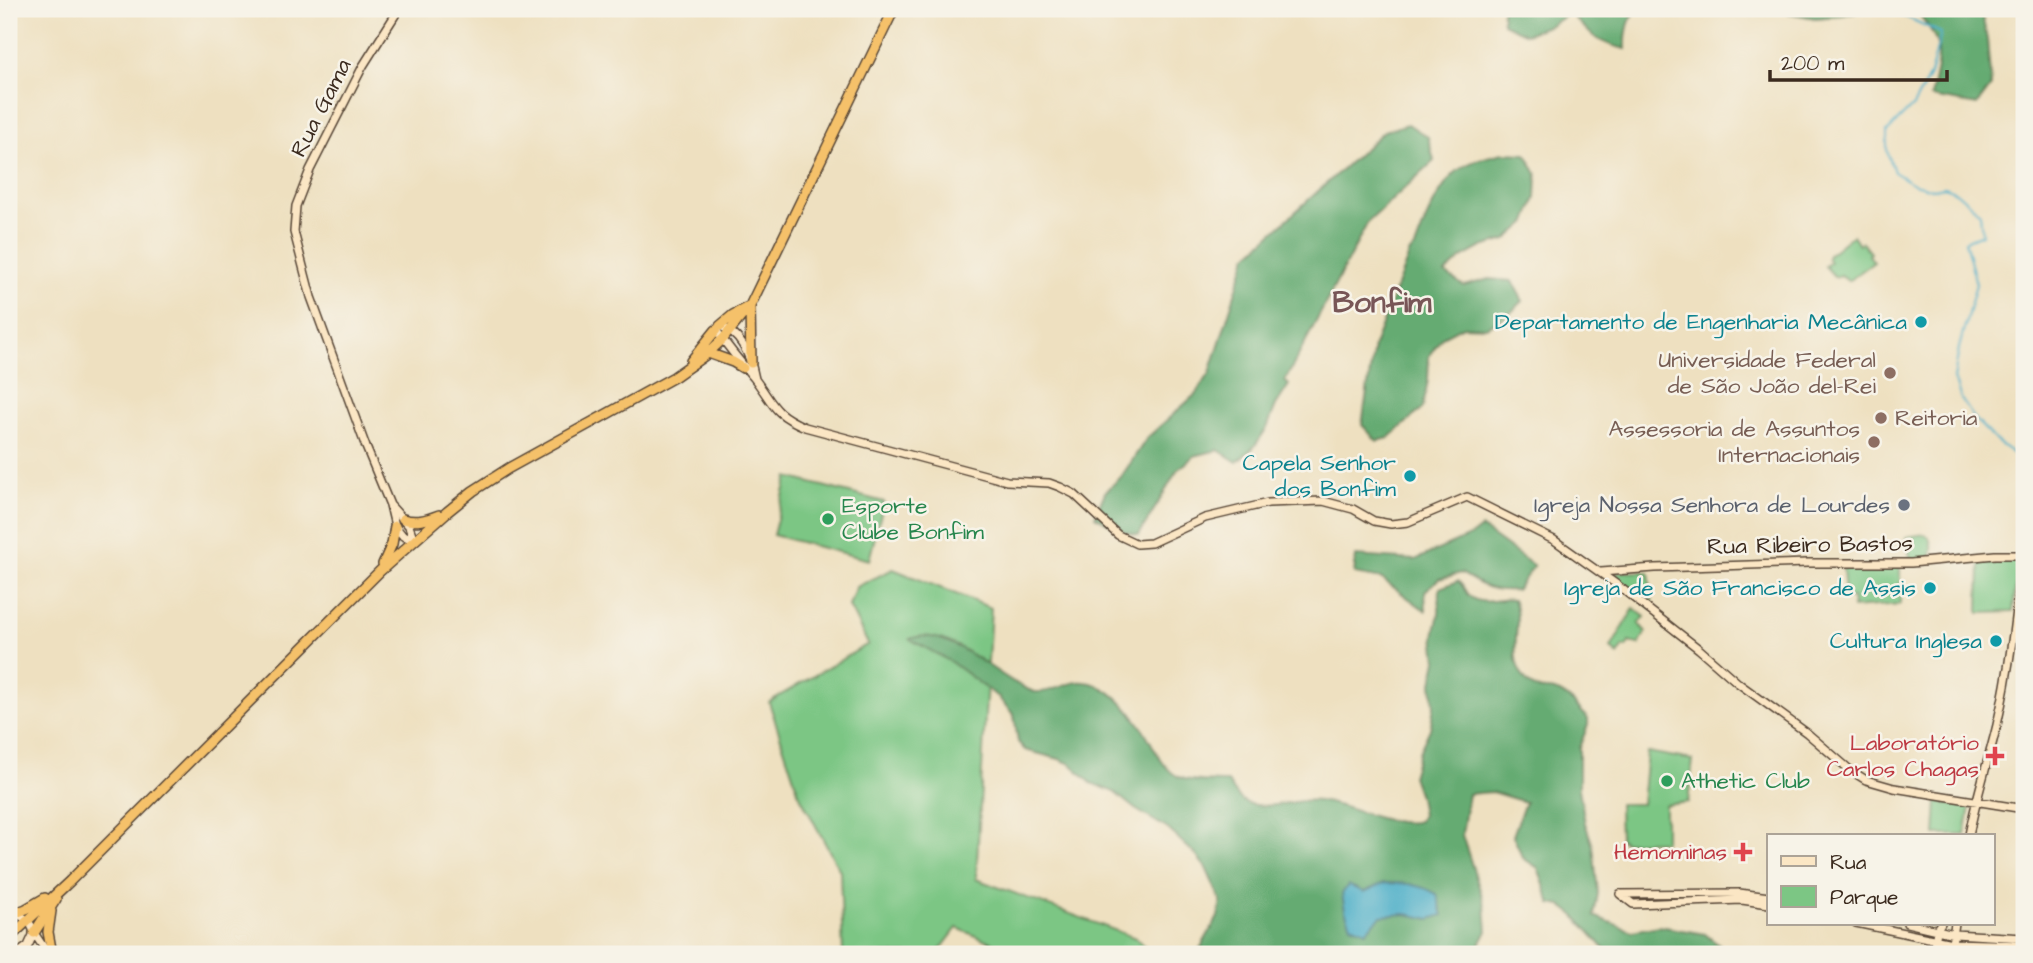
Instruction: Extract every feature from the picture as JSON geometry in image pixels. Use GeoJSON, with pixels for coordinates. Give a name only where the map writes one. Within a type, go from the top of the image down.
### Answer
{"type":"FeatureCollection","features":[{"type":"Feature","properties":{"kind":"highway"},"geometry":{"type":"LineString","coordinates":[[9,938],[70,881],[380,571],[447,512],[509,468],[674,377],[708,354],[731,331],[750,306],[894,9]]}},
{"type":"Feature","properties":{"kind":"highway"},"geometry":{"type":"LineString","coordinates":[[687,368],[718,328],[733,315],[750,306]]}},
{"type":"Feature","properties":{"kind":"highway"},"geometry":{"type":"LineString","coordinates":[[708,354],[747,365],[750,306]]}},
{"type":"Feature","properties":{"kind":"highway"},"geometry":{"type":"LineString","coordinates":[[403,519],[422,521],[447,512]]}},
{"type":"Feature","properties":{"kind":"highway"},"geometry":{"type":"LineString","coordinates":[[380,571],[390,551],[395,526]]}},
{"type":"Feature","properties":{"kind":"highway"},"geometry":{"type":"LineString","coordinates":[[34,933],[70,881]]}},
{"type":"Feature","properties":{"kind":"highway"},"geometry":{"type":"LineString","coordinates":[[11,914],[41,900],[70,881]]}},
{"type":"Feature","properties":{"kind":"highway"},"geometry":{"type":"LineString","coordinates":[[50,954],[48,932],[52,904]]}},
{"type":"Feature","properties":{"kind":"main road","name":"Rua Gama"},"geometry":{"type":"LineString","coordinates":[[390,505],[311,297],[293,232],[296,205],[310,170],[363,66],[399,9]]}},
{"type":"Feature","properties":{"kind":"main road"},"geometry":{"type":"LineString","coordinates":[[718,328],[731,331],[741,343],[747,365],[755,379],[773,407],[786,418],[805,427],[1007,481],[1049,483],[1074,494],[1124,539],[1137,544],[1151,543],[1205,518],[1268,503],[1323,501],[1344,506],[1383,524],[1401,524],[1467,497],[1554,540],[1600,572],[1738,683],[1866,780],[1883,786],[2024,808]]}},
{"type":"Feature","properties":{"kind":"main road"},"geometry":{"type":"LineString","coordinates":[[718,328],[723,339],[747,365]]}},
{"type":"Feature","properties":{"kind":"main road"},"geometry":{"type":"LineString","coordinates":[[390,505],[410,528],[414,540]]}},
{"type":"Feature","properties":{"kind":"main road"},"geometry":{"type":"LineString","coordinates":[[390,505],[395,526],[403,536],[414,540]]}},
{"type":"Feature","properties":{"kind":"main road"},"geometry":{"type":"LineString","coordinates":[[395,526],[403,519]]}},
{"type":"Feature","properties":{"kind":"main road"},"geometry":{"type":"LineString","coordinates":[[1969,834],[1997,726],[2023,555]]}},
{"type":"Feature","properties":{"kind":"main road","name":"Rua Ribeiro Bastos"},"geometry":{"type":"LineString","coordinates":[[1600,572],[1808,563],[1911,563],[2023,555]]}},
{"type":"Feature","properties":{"kind":"main road"},"geometry":{"type":"LineString","coordinates":[[1767,897],[1739,893],[1620,894],[1633,904],[1742,900],[1767,904]]}},
{"type":"Feature","properties":{"kind":"main road"},"geometry":{"type":"LineString","coordinates":[[11,914],[23,916],[28,920],[50,954]]}},
{"type":"Feature","properties":{"kind":"main road"},"geometry":{"type":"LineString","coordinates":[[1865,925],[1952,943],[2024,945]]}},
{"type":"Feature","properties":{"kind":"main road"},"geometry":{"type":"LineString","coordinates":[[1947,954],[1955,925]]}},
{"type":"Feature","properties":{"kind":"main road"},"geometry":{"type":"LineString","coordinates":[[1934,954],[1939,926],[1954,934],[2024,938]]}},
{"type":"Feature","properties":{"kind":"main road"},"geometry":{"type":"LineString","coordinates":[[17,954],[28,946],[34,933]]}},
{"type":"Feature","properties":{"kind":"green space"},"geometry":{"type":"Polygon","coordinates":[[[1502,9],[1638,9],[1628,27],[1626,49],[1595,37],[1570,13],[1550,25],[1526,34],[1503,23],[1502,9]]]}},
{"type":"Feature","properties":{"kind":"green space"},"geometry":{"type":"Polygon","coordinates":[[[1766,9],[1870,9],[1815,18],[1766,9]]]}},
{"type":"Feature","properties":{"kind":"green space"},"geometry":{"type":"Polygon","coordinates":[[[1912,9],[1981,9],[1991,86],[1977,105],[1931,97],[1938,50],[1932,32],[1912,9]]]}},
{"type":"Feature","properties":{"kind":"green space"},"geometry":{"type":"Polygon","coordinates":[[[1408,124],[1428,137],[1434,161],[1368,222],[1285,381],[1289,385],[1254,447],[1237,462],[1218,450],[1194,456],[1177,471],[1139,535],[1125,532],[1095,516],[1105,492],[1121,477],[1147,438],[1197,393],[1210,373],[1247,256],[1384,131],[1408,124]]]}},
{"type":"Feature","properties":{"kind":"green space"},"geometry":{"type":"Polygon","coordinates":[[[1503,153],[1526,154],[1537,174],[1536,198],[1527,222],[1506,240],[1482,247],[1462,258],[1445,273],[1464,286],[1489,279],[1512,281],[1523,301],[1507,316],[1486,327],[1463,326],[1442,337],[1429,356],[1423,408],[1389,438],[1377,441],[1362,425],[1374,346],[1410,252],[1415,248],[1435,200],[1453,175],[1470,163],[1503,153]]]}},
{"type":"Feature","properties":{"kind":"green space"},"geometry":{"type":"Polygon","coordinates":[[[1853,235],[1859,244],[1862,242],[1871,253],[1869,255],[1874,262],[1848,281],[1840,275],[1835,277],[1825,266],[1830,262],[1828,255],[1853,235]]]}},
{"type":"Feature","properties":{"kind":"green space","name":"Esporte Clube Bonfim"},"geometry":{"type":"Polygon","coordinates":[[[788,477],[884,502],[869,560],[773,535],[788,477]]]}},
{"type":"Feature","properties":{"kind":"green space"},"geometry":{"type":"Polygon","coordinates":[[[1481,528],[1534,566],[1516,590],[1487,587],[1461,573],[1439,579],[1425,591],[1426,611],[1382,579],[1354,574],[1356,556],[1415,560],[1472,535],[1481,528]]]}},
{"type":"Feature","properties":{"kind":"green space"},"geometry":{"type":"Polygon","coordinates":[[[1925,534],[1929,537],[1932,549],[1930,560],[1911,561],[1906,537],[1925,534]]]}},
{"type":"Feature","properties":{"kind":"green space"},"geometry":{"type":"Polygon","coordinates":[[[2018,560],[2013,612],[1979,613],[1980,561],[2018,560]]]}},
{"type":"Feature","properties":{"kind":"green space"},"geometry":{"type":"Polygon","coordinates":[[[1900,565],[1900,604],[1853,608],[1852,598],[1845,598],[1843,568],[1900,565]]]}},
{"type":"Feature","properties":{"kind":"green space"},"geometry":{"type":"Polygon","coordinates":[[[893,569],[991,608],[976,879],[1136,938],[1151,954],[1016,954],[957,928],[937,954],[843,954],[840,871],[799,794],[769,702],[868,644],[849,606],[856,587],[893,569]]]}},
{"type":"Feature","properties":{"kind":"green space"},"geometry":{"type":"Polygon","coordinates":[[[1618,572],[1649,572],[1653,609],[1614,580],[1613,577],[1618,572]]]}},
{"type":"Feature","properties":{"kind":"green space"},"geometry":{"type":"Polygon","coordinates":[[[1458,581],[1468,595],[1479,601],[1513,600],[1517,618],[1516,657],[1522,675],[1536,689],[1564,695],[1588,719],[1579,748],[1579,789],[1585,823],[1593,846],[1598,893],[1594,916],[1632,931],[1659,926],[1705,934],[1724,949],[1726,954],[1606,954],[1605,949],[1574,915],[1562,906],[1551,904],[1538,868],[1523,858],[1513,836],[1525,802],[1492,792],[1468,794],[1462,835],[1485,905],[1487,931],[1475,954],[1201,954],[1200,949],[1218,917],[1221,901],[1206,868],[1194,853],[1168,829],[1135,809],[1114,792],[1091,783],[1071,764],[1025,750],[1018,742],[1014,715],[998,697],[951,662],[910,639],[923,636],[952,644],[1033,692],[1044,692],[1075,682],[1092,683],[1103,688],[1133,715],[1162,761],[1173,773],[1190,780],[1228,782],[1246,803],[1267,806],[1319,801],[1408,823],[1419,821],[1422,815],[1412,776],[1430,729],[1434,706],[1432,683],[1437,660],[1434,636],[1439,613],[1440,588],[1458,581]]]}},
{"type":"Feature","properties":{"kind":"green space"},"geometry":{"type":"Polygon","coordinates":[[[1634,608],[1645,617],[1639,624],[1646,632],[1639,645],[1629,642],[1618,655],[1611,648],[1634,608]]]}},
{"type":"Feature","properties":{"kind":"green space","name":"Athetic Club"},"geometry":{"type":"Polygon","coordinates":[[[1647,752],[1693,760],[1688,802],[1665,805],[1665,841],[1624,842],[1620,839],[1619,804],[1642,804],[1647,752]]]}},
{"type":"Feature","properties":{"kind":"green space"},"geometry":{"type":"Polygon","coordinates":[[[1937,802],[1970,807],[1965,834],[1935,834],[1937,802]]]}},
{"type":"Feature","properties":{"kind":"water"},"geometry":{"type":"Polygon","coordinates":[[[1384,883],[1411,884],[1437,894],[1443,915],[1430,919],[1406,914],[1381,916],[1366,931],[1351,925],[1342,894],[1348,885],[1364,892],[1384,883]]]}},
{"type":"Feature","properties":{"kind":"waterway"},"geometry":{"type":"LineString","coordinates":[[1879,9],[1906,17],[1941,33],[1930,75],[1913,106],[1887,132],[1887,151],[1894,172],[1914,184],[1932,189],[1945,187],[1956,192],[1980,213],[1982,234],[1965,241],[1976,284],[1959,348],[1954,379],[1961,399],[1974,418],[1997,442],[2024,461]]}},
{"type":"Feature","properties":{"kind":"place","name":"Departamento de Engenharia Mecânica"},"geometry":{"type":"Point","coordinates":[1921,322]}},
{"type":"Feature","properties":{"kind":"place","name":"Universidade Federal de São João del-Rei"},"geometry":{"type":"Point","coordinates":[1890,373]}},
{"type":"Feature","properties":{"kind":"place","name":"Reitoria"},"geometry":{"type":"Point","coordinates":[1881,418]}},
{"type":"Feature","properties":{"kind":"place","name":"Assessoria de Assuntos Internacionais"},"geometry":{"type":"Point","coordinates":[1874,442]}},
{"type":"Feature","properties":{"kind":"place","name":"Capela Senhor dos Bonfim"},"geometry":{"type":"Point","coordinates":[1410,476]}},
{"type":"Feature","properties":{"kind":"place","name":"Igreja Nossa Senhora de Lourdes"},"geometry":{"type":"Point","coordinates":[1904,505]}},
{"type":"Feature","properties":{"kind":"place","name":"Esporte Clube Bonfim"},"geometry":{"type":"Point","coordinates":[828,519]}},
{"type":"Feature","properties":{"kind":"place","name":"Igreja de São Francisco de Assis"},"geometry":{"type":"Point","coordinates":[1930,588]}},
{"type":"Feature","properties":{"kind":"place","name":"Cultura Inglesa"},"geometry":{"type":"Point","coordinates":[1996,641]}},
{"type":"Feature","properties":{"kind":"place","name":"Laboratório Carlos Chagas"},"geometry":{"type":"Point","coordinates":[1995,756]}},
{"type":"Feature","properties":{"kind":"place","name":"Athetic Club"},"geometry":{"type":"Point","coordinates":[1667,781]}},
{"type":"Feature","properties":{"kind":"place","name":"Hemominas"},"geometry":{"type":"Point","coordinates":[1743,852]}},
{"type":"Feature","properties":{"kind":"district","name":"Bonfim"},"geometry":{"type":"Point","coordinates":[1382,303]}}]}
